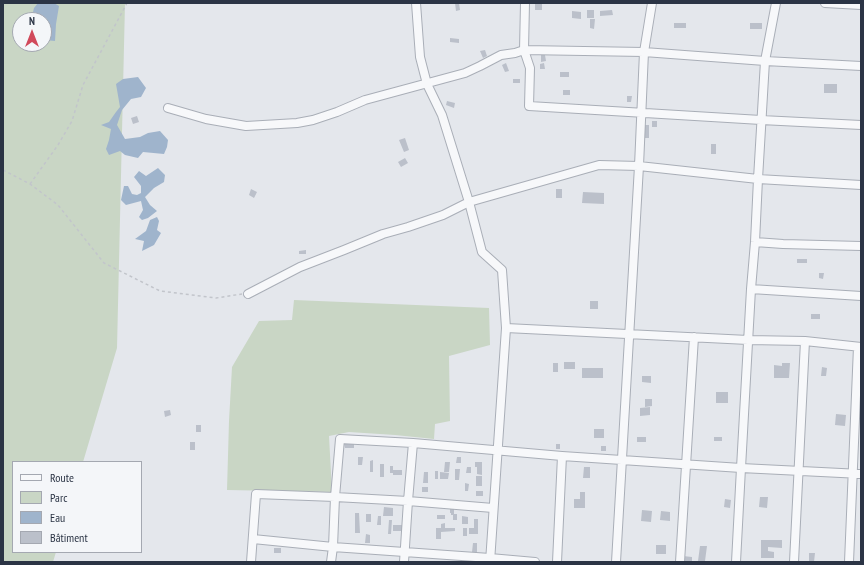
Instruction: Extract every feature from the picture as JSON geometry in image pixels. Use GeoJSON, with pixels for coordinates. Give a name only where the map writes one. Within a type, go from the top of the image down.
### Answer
{"type":"FeatureCollection","features":[{"type":"Feature","properties":{"kind":"street"},"geometry":{"type":"LineString","coordinates":[[416,3],[420,57],[427,84],[442,115],[469,202],[482,252],[502,270],[506,328],[490,560]]}},
{"type":"Feature","properties":{"kind":"street"},"geometry":{"type":"LineString","coordinates":[[525,3],[524,50],[530,68],[529,106],[861,125]]}},
{"type":"Feature","properties":{"kind":"street"},"geometry":{"type":"LineString","coordinates":[[616,562],[642,113],[644,52],[652,3]]}},
{"type":"Feature","properties":{"kind":"street"},"geometry":{"type":"LineString","coordinates":[[736,562],[765,61],[776,3]]}},
{"type":"Feature","properties":{"kind":"street"},"geometry":{"type":"LineString","coordinates":[[825,3],[861,5]]}},
{"type":"Feature","properties":{"kind":"street"},"geometry":{"type":"LineString","coordinates":[[168,108],[206,119],[246,126],[313,120],[365,100],[465,73],[501,55],[524,50],[644,52],[861,66]]}},
{"type":"Feature","properties":{"kind":"street"},"geometry":{"type":"LineString","coordinates":[[248,294],[300,267],[383,234],[408,228],[443,215],[469,202],[599,165],[639,166],[758,178],[861,186]]}},
{"type":"Feature","properties":{"kind":"street"},"geometry":{"type":"LineString","coordinates":[[755,242],[861,246]]}},
{"type":"Feature","properties":{"kind":"street"},"geometry":{"type":"LineString","coordinates":[[751,289],[861,296]]}},
{"type":"Feature","properties":{"kind":"street"},"geometry":{"type":"LineString","coordinates":[[506,328],[748,340],[806,341],[860,347],[857,473],[849,562]]}},
{"type":"Feature","properties":{"kind":"street"},"geometry":{"type":"LineString","coordinates":[[680,562],[694,337]]}},
{"type":"Feature","properties":{"kind":"street"},"geometry":{"type":"LineString","coordinates":[[794,562],[806,341]]}},
{"type":"Feature","properties":{"kind":"street"},"geometry":{"type":"LineString","coordinates":[[331,562],[340,439],[413,443],[686,465],[857,473]]}},
{"type":"Feature","properties":{"kind":"street"},"geometry":{"type":"LineString","coordinates":[[404,562],[413,443]]}},
{"type":"Feature","properties":{"kind":"street"},"geometry":{"type":"LineString","coordinates":[[557,562],[562,456]]}},
{"type":"Feature","properties":{"kind":"street"},"geometry":{"type":"LineString","coordinates":[[251,562],[256,494],[408,501],[493,508]]}},
{"type":"Feature","properties":{"kind":"street"},"geometry":{"type":"LineString","coordinates":[[253,539],[333,548],[535,562]]}},
{"type":"Feature","properties":{"kind":"path"},"geometry":{"type":"LineString","coordinates":[[30,184],[58,145],[72,121],[83,85],[127,3]]}},
{"type":"Feature","properties":{"kind":"path"},"geometry":{"type":"LineString","coordinates":[[3,170],[30,184],[58,205],[104,263],[160,291],[216,298],[248,294]]}},
{"type":"Feature","properties":{"kind":"green space"},"geometry":{"type":"Polygon","coordinates":[[[3,3],[125,3],[117,348],[83,461],[12,461],[12,553],[56,553],[53,562],[3,562],[3,3]]]}},
{"type":"Feature","properties":{"kind":"green space"},"geometry":{"type":"Polygon","coordinates":[[[294,300],[489,308],[490,345],[449,356],[450,421],[435,424],[434,439],[349,432],[329,436],[332,492],[227,490],[232,367],[259,321],[292,320],[294,300]]]}},
{"type":"Feature","properties":{"kind":"water"},"geometry":{"type":"Polygon","coordinates":[[[38,3],[54,3],[59,6],[55,41],[52,41],[52,12],[33,12],[38,3]]]}},
{"type":"Feature","properties":{"kind":"water"},"geometry":{"type":"Polygon","coordinates":[[[138,77],[146,88],[141,97],[131,99],[122,110],[117,125],[125,139],[140,137],[148,133],[160,131],[168,140],[167,147],[164,154],[143,152],[138,158],[125,155],[120,151],[109,155],[106,149],[111,129],[101,125],[109,122],[120,107],[116,84],[123,79],[138,77]]]}},
{"type":"Feature","properties":{"kind":"water"},"geometry":{"type":"Polygon","coordinates":[[[158,168],[165,175],[164,182],[154,188],[145,197],[150,205],[157,211],[148,218],[142,220],[139,217],[143,210],[141,201],[126,205],[121,200],[124,186],[128,186],[132,194],[137,195],[141,193],[141,186],[134,177],[139,171],[146,176],[158,168]]]}},
{"type":"Feature","properties":{"kind":"water"},"geometry":{"type":"Polygon","coordinates":[[[157,217],[159,221],[157,230],[161,233],[154,245],[142,251],[144,241],[135,239],[146,231],[150,220],[157,217]]]}},
{"type":"Feature","properties":{"kind":"building"},"geometry":{"type":"Polygon","coordinates":[[[455,3],[459,3],[460,10],[456,11],[455,3]]]}},
{"type":"Feature","properties":{"kind":"building"},"geometry":{"type":"Polygon","coordinates":[[[542,3],[542,10],[535,10],[535,4],[542,3]]]}},
{"type":"Feature","properties":{"kind":"building"},"geometry":{"type":"Polygon","coordinates":[[[587,10],[594,10],[594,18],[587,18],[587,10]]]}},
{"type":"Feature","properties":{"kind":"building"},"geometry":{"type":"Polygon","coordinates":[[[612,10],[613,15],[600,16],[600,11],[612,10]]]}},
{"type":"Feature","properties":{"kind":"building"},"geometry":{"type":"Polygon","coordinates":[[[572,11],[581,12],[581,19],[572,18],[572,11]]]}},
{"type":"Feature","properties":{"kind":"building"},"geometry":{"type":"Polygon","coordinates":[[[590,19],[595,19],[594,29],[590,28],[590,19]]]}},
{"type":"Feature","properties":{"kind":"building"},"geometry":{"type":"Polygon","coordinates":[[[674,23],[686,23],[686,28],[674,28],[674,23]]]}},
{"type":"Feature","properties":{"kind":"building"},"geometry":{"type":"Polygon","coordinates":[[[750,23],[762,23],[762,29],[750,29],[750,23]]]}},
{"type":"Feature","properties":{"kind":"building"},"geometry":{"type":"Polygon","coordinates":[[[450,38],[459,39],[459,43],[450,42],[450,38]]]}},
{"type":"Feature","properties":{"kind":"building"},"geometry":{"type":"Polygon","coordinates":[[[485,50],[487,56],[483,58],[480,51],[485,50]]]}},
{"type":"Feature","properties":{"kind":"building"},"geometry":{"type":"Polygon","coordinates":[[[541,55],[545,55],[546,61],[541,62],[541,55]]]}},
{"type":"Feature","properties":{"kind":"building"},"geometry":{"type":"Polygon","coordinates":[[[506,63],[509,71],[505,72],[502,65],[506,63]]]}},
{"type":"Feature","properties":{"kind":"building"},"geometry":{"type":"Polygon","coordinates":[[[544,63],[545,69],[540,69],[540,64],[544,63]]]}},
{"type":"Feature","properties":{"kind":"building"},"geometry":{"type":"Polygon","coordinates":[[[560,72],[569,72],[569,77],[560,77],[560,72]]]}},
{"type":"Feature","properties":{"kind":"building"},"geometry":{"type":"Polygon","coordinates":[[[513,79],[520,79],[520,83],[513,83],[513,79]]]}},
{"type":"Feature","properties":{"kind":"building"},"geometry":{"type":"Polygon","coordinates":[[[824,84],[837,84],[837,93],[824,93],[824,84]]]}},
{"type":"Feature","properties":{"kind":"building"},"geometry":{"type":"Polygon","coordinates":[[[563,90],[570,90],[570,95],[563,95],[563,90]]]}},
{"type":"Feature","properties":{"kind":"building"},"geometry":{"type":"Polygon","coordinates":[[[627,96],[632,96],[631,102],[627,102],[627,96]]]}},
{"type":"Feature","properties":{"kind":"building"},"geometry":{"type":"Polygon","coordinates":[[[447,101],[455,103],[454,108],[446,105],[447,101]]]}},
{"type":"Feature","properties":{"kind":"building"},"geometry":{"type":"Polygon","coordinates":[[[137,116],[139,122],[133,124],[131,118],[137,116]]]}},
{"type":"Feature","properties":{"kind":"building"},"geometry":{"type":"Polygon","coordinates":[[[652,121],[657,121],[657,127],[652,127],[652,121]]]}},
{"type":"Feature","properties":{"kind":"building"},"geometry":{"type":"Polygon","coordinates":[[[644,125],[649,125],[649,138],[644,138],[644,125]]]}},
{"type":"Feature","properties":{"kind":"building"},"geometry":{"type":"Polygon","coordinates":[[[405,138],[409,150],[404,152],[399,140],[405,138]]]}},
{"type":"Feature","properties":{"kind":"building"},"geometry":{"type":"Polygon","coordinates":[[[711,144],[716,144],[716,154],[711,154],[711,144]]]}},
{"type":"Feature","properties":{"kind":"building"},"geometry":{"type":"Polygon","coordinates":[[[405,158],[408,163],[401,167],[398,162],[405,158]]]}},
{"type":"Feature","properties":{"kind":"building"},"geometry":{"type":"Polygon","coordinates":[[[251,189],[257,192],[254,198],[249,195],[251,189]]]}},
{"type":"Feature","properties":{"kind":"building"},"geometry":{"type":"Polygon","coordinates":[[[556,189],[562,189],[562,198],[556,198],[556,189]]]}},
{"type":"Feature","properties":{"kind":"building"},"geometry":{"type":"Polygon","coordinates":[[[583,192],[604,193],[604,204],[582,203],[583,192]]]}},
{"type":"Feature","properties":{"kind":"building"},"geometry":{"type":"Polygon","coordinates":[[[306,250],[306,254],[299,254],[299,251],[306,250]]]}},
{"type":"Feature","properties":{"kind":"building"},"geometry":{"type":"Polygon","coordinates":[[[797,259],[807,259],[807,263],[797,263],[797,259]]]}},
{"type":"Feature","properties":{"kind":"building"},"geometry":{"type":"Polygon","coordinates":[[[819,273],[824,273],[823,279],[819,278],[819,273]]]}},
{"type":"Feature","properties":{"kind":"building"},"geometry":{"type":"Polygon","coordinates":[[[590,301],[598,301],[598,309],[590,309],[590,301]]]}},
{"type":"Feature","properties":{"kind":"building"},"geometry":{"type":"Polygon","coordinates":[[[811,314],[820,314],[820,319],[811,319],[811,314]]]}},
{"type":"Feature","properties":{"kind":"building"},"geometry":{"type":"Polygon","coordinates":[[[564,362],[575,362],[575,369],[564,369],[564,362]]]}},
{"type":"Feature","properties":{"kind":"building"},"geometry":{"type":"Polygon","coordinates":[[[553,363],[558,363],[558,372],[553,372],[553,363]]]}},
{"type":"Feature","properties":{"kind":"building"},"geometry":{"type":"Polygon","coordinates":[[[782,363],[790,363],[789,378],[774,378],[774,365],[782,366],[782,363]]]}},
{"type":"Feature","properties":{"kind":"building"},"geometry":{"type":"Polygon","coordinates":[[[822,367],[827,368],[826,376],[821,376],[822,367]]]}},
{"type":"Feature","properties":{"kind":"building"},"geometry":{"type":"Polygon","coordinates":[[[582,368],[603,368],[603,378],[582,378],[582,368]]]}},
{"type":"Feature","properties":{"kind":"building"},"geometry":{"type":"Polygon","coordinates":[[[642,376],[651,376],[651,383],[642,382],[642,376]]]}},
{"type":"Feature","properties":{"kind":"building"},"geometry":{"type":"Polygon","coordinates":[[[716,392],[728,392],[728,403],[716,403],[716,392]]]}},
{"type":"Feature","properties":{"kind":"building"},"geometry":{"type":"Polygon","coordinates":[[[645,399],[652,399],[652,406],[645,407],[645,399]]]}},
{"type":"Feature","properties":{"kind":"building"},"geometry":{"type":"Polygon","coordinates":[[[650,407],[650,415],[640,416],[640,408],[650,407]]]}},
{"type":"Feature","properties":{"kind":"building"},"geometry":{"type":"Polygon","coordinates":[[[170,410],[171,415],[165,417],[164,411],[170,410]]]}},
{"type":"Feature","properties":{"kind":"building"},"geometry":{"type":"Polygon","coordinates":[[[836,414],[846,415],[845,426],[835,425],[836,414]]]}},
{"type":"Feature","properties":{"kind":"building"},"geometry":{"type":"Polygon","coordinates":[[[196,425],[201,425],[201,432],[196,432],[196,425]]]}},
{"type":"Feature","properties":{"kind":"building"},"geometry":{"type":"Polygon","coordinates":[[[594,429],[604,429],[604,438],[594,438],[594,429]]]}},
{"type":"Feature","properties":{"kind":"building"},"geometry":{"type":"Polygon","coordinates":[[[637,437],[646,437],[646,442],[637,442],[637,437]]]}},
{"type":"Feature","properties":{"kind":"building"},"geometry":{"type":"Polygon","coordinates":[[[714,437],[722,437],[722,441],[714,441],[714,437]]]}},
{"type":"Feature","properties":{"kind":"building"},"geometry":{"type":"Polygon","coordinates":[[[190,442],[195,442],[195,450],[190,450],[190,442]]]}},
{"type":"Feature","properties":{"kind":"building"},"geometry":{"type":"Polygon","coordinates":[[[344,443],[354,443],[354,448],[345,448],[344,443]]]}},
{"type":"Feature","properties":{"kind":"building"},"geometry":{"type":"Polygon","coordinates":[[[556,444],[560,444],[560,449],[556,449],[556,444]]]}},
{"type":"Feature","properties":{"kind":"building"},"geometry":{"type":"Polygon","coordinates":[[[601,446],[606,446],[606,451],[601,451],[601,446]]]}},
{"type":"Feature","properties":{"kind":"building"},"geometry":{"type":"Polygon","coordinates":[[[358,457],[363,457],[362,465],[358,465],[358,457]]]}},
{"type":"Feature","properties":{"kind":"building"},"geometry":{"type":"Polygon","coordinates":[[[457,457],[461,457],[461,463],[456,463],[457,457]]]}},
{"type":"Feature","properties":{"kind":"building"},"geometry":{"type":"Polygon","coordinates":[[[373,460],[373,472],[370,472],[370,461],[373,460]]]}},
{"type":"Feature","properties":{"kind":"building"},"geometry":{"type":"Polygon","coordinates":[[[445,462],[450,462],[449,472],[444,472],[445,462]]]}},
{"type":"Feature","properties":{"kind":"building"},"geometry":{"type":"Polygon","coordinates":[[[475,462],[482,462],[482,475],[477,474],[475,462]]]}},
{"type":"Feature","properties":{"kind":"building"},"geometry":{"type":"Polygon","coordinates":[[[380,464],[384,464],[384,477],[380,477],[380,464]]]}},
{"type":"Feature","properties":{"kind":"building"},"geometry":{"type":"Polygon","coordinates":[[[390,466],[393,466],[393,470],[402,470],[402,475],[393,475],[393,473],[390,473],[390,466]]]}},
{"type":"Feature","properties":{"kind":"building"},"geometry":{"type":"Polygon","coordinates":[[[467,467],[471,467],[471,473],[466,473],[467,467]]]}},
{"type":"Feature","properties":{"kind":"building"},"geometry":{"type":"Polygon","coordinates":[[[584,467],[590,467],[590,478],[583,478],[584,467]]]}},
{"type":"Feature","properties":{"kind":"building"},"geometry":{"type":"Polygon","coordinates":[[[455,469],[460,469],[459,480],[455,480],[455,469]]]}},
{"type":"Feature","properties":{"kind":"building"},"geometry":{"type":"Polygon","coordinates":[[[435,471],[438,471],[438,479],[435,479],[435,471]]]}},
{"type":"Feature","properties":{"kind":"building"},"geometry":{"type":"Polygon","coordinates":[[[424,472],[428,472],[428,483],[423,483],[424,472]]]}},
{"type":"Feature","properties":{"kind":"building"},"geometry":{"type":"Polygon","coordinates":[[[440,472],[449,473],[448,479],[440,479],[440,472]]]}},
{"type":"Feature","properties":{"kind":"building"},"geometry":{"type":"Polygon","coordinates":[[[476,476],[482,476],[482,486],[476,486],[476,476]]]}},
{"type":"Feature","properties":{"kind":"building"},"geometry":{"type":"Polygon","coordinates":[[[465,483],[469,484],[468,491],[465,491],[465,483]]]}},
{"type":"Feature","properties":{"kind":"building"},"geometry":{"type":"Polygon","coordinates":[[[422,487],[428,487],[428,492],[422,492],[422,487]]]}},
{"type":"Feature","properties":{"kind":"building"},"geometry":{"type":"Polygon","coordinates":[[[476,491],[483,491],[483,496],[476,496],[476,491]]]}},
{"type":"Feature","properties":{"kind":"building"},"geometry":{"type":"Polygon","coordinates":[[[580,492],[585,492],[585,508],[574,508],[574,499],[580,499],[580,492]]]}},
{"type":"Feature","properties":{"kind":"building"},"geometry":{"type":"Polygon","coordinates":[[[760,497],[768,497],[767,508],[759,507],[760,497]]]}},
{"type":"Feature","properties":{"kind":"building"},"geometry":{"type":"Polygon","coordinates":[[[725,499],[731,500],[730,508],[724,507],[725,499]]]}},
{"type":"Feature","properties":{"kind":"building"},"geometry":{"type":"Polygon","coordinates":[[[384,507],[393,508],[393,516],[383,516],[384,507]]]}},
{"type":"Feature","properties":{"kind":"building"},"geometry":{"type":"Polygon","coordinates":[[[450,508],[454,508],[454,514],[457,514],[457,520],[453,520],[453,515],[450,513],[450,508]]]}},
{"type":"Feature","properties":{"kind":"building"},"geometry":{"type":"Polygon","coordinates":[[[642,510],[652,511],[651,522],[641,521],[642,510]]]}},
{"type":"Feature","properties":{"kind":"building"},"geometry":{"type":"Polygon","coordinates":[[[661,511],[670,512],[670,521],[660,520],[661,511]]]}},
{"type":"Feature","properties":{"kind":"building"},"geometry":{"type":"Polygon","coordinates":[[[355,513],[359,513],[360,533],[355,533],[355,513]]]}},
{"type":"Feature","properties":{"kind":"building"},"geometry":{"type":"Polygon","coordinates":[[[366,514],[371,514],[371,522],[366,522],[366,514]]]}},
{"type":"Feature","properties":{"kind":"building"},"geometry":{"type":"Polygon","coordinates":[[[437,515],[445,515],[445,519],[437,519],[437,515]]]}},
{"type":"Feature","properties":{"kind":"building"},"geometry":{"type":"Polygon","coordinates":[[[378,516],[381,516],[381,525],[377,525],[378,516]]]}},
{"type":"Feature","properties":{"kind":"building"},"geometry":{"type":"Polygon","coordinates":[[[462,516],[468,517],[468,524],[462,524],[462,516]]]}},
{"type":"Feature","properties":{"kind":"building"},"geometry":{"type":"Polygon","coordinates":[[[474,519],[478,519],[478,534],[469,534],[469,528],[474,528],[474,519]]]}},
{"type":"Feature","properties":{"kind":"building"},"geometry":{"type":"Polygon","coordinates":[[[389,520],[392,520],[391,534],[388,534],[389,520]]]}},
{"type":"Feature","properties":{"kind":"building"},"geometry":{"type":"Polygon","coordinates":[[[445,523],[445,528],[455,528],[455,531],[441,532],[441,539],[436,539],[436,528],[441,528],[441,524],[445,523]]]}},
{"type":"Feature","properties":{"kind":"building"},"geometry":{"type":"Polygon","coordinates":[[[393,525],[404,525],[404,531],[393,531],[393,525]]]}},
{"type":"Feature","properties":{"kind":"building"},"geometry":{"type":"Polygon","coordinates":[[[463,528],[467,528],[467,536],[463,536],[463,528]]]}},
{"type":"Feature","properties":{"kind":"building"},"geometry":{"type":"Polygon","coordinates":[[[366,534],[370,535],[370,543],[365,543],[366,534]]]}},
{"type":"Feature","properties":{"kind":"building"},"geometry":{"type":"Polygon","coordinates":[[[761,540],[782,540],[782,548],[768,547],[768,551],[774,552],[774,558],[761,558],[761,540]]]}},
{"type":"Feature","properties":{"kind":"building"},"geometry":{"type":"Polygon","coordinates":[[[473,543],[477,543],[477,552],[472,552],[473,543]]]}},
{"type":"Feature","properties":{"kind":"building"},"geometry":{"type":"Polygon","coordinates":[[[656,545],[666,545],[666,554],[656,554],[656,545]]]}},
{"type":"Feature","properties":{"kind":"building"},"geometry":{"type":"Polygon","coordinates":[[[700,546],[707,546],[705,561],[698,561],[700,546]]]}},
{"type":"Feature","properties":{"kind":"building"},"geometry":{"type":"Polygon","coordinates":[[[274,548],[281,548],[281,553],[274,553],[274,548]]]}},
{"type":"Feature","properties":{"kind":"building"},"geometry":{"type":"Polygon","coordinates":[[[809,553],[815,553],[814,562],[809,562],[809,553]]]}},
{"type":"Feature","properties":{"kind":"building"},"geometry":{"type":"Polygon","coordinates":[[[683,556],[692,557],[692,562],[682,562],[683,556]]]}}]}
